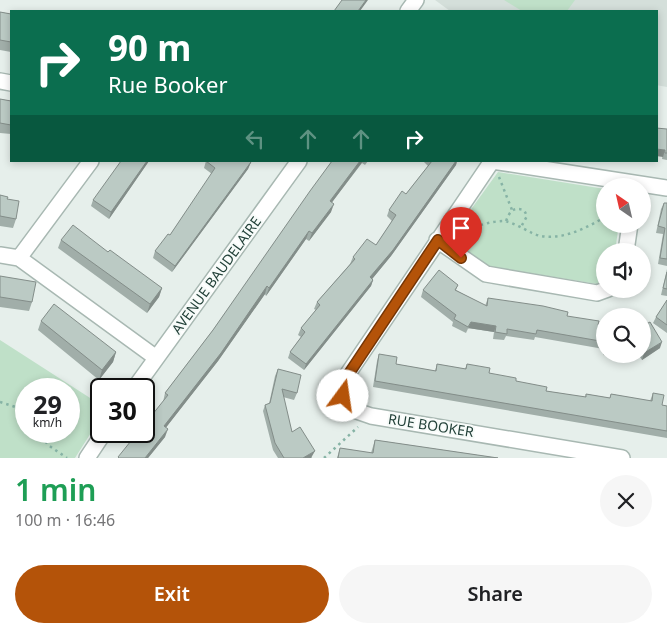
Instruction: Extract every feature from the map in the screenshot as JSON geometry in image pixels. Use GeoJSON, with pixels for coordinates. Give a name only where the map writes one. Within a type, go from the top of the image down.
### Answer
{"type":"FeatureCollection","features":[{"type":"Feature","properties":{"kind":"street"},"geometry":{"type":"LineString","coordinates":[[19,258],[90,162]]}},
{"type":"Feature","properties":{"kind":"street","name":"AVENUE BAUDELAIRE"},"geometry":{"type":"LineString","coordinates":[[141,378],[298,162]]}},
{"type":"Feature","properties":{"kind":"street","name":"RUE BOOKER"},"geometry":{"type":"LineString","coordinates":[[491,162],[342,384],[345,407],[371,416],[418,422],[622,458]]}},
{"type":"Feature","properties":{"kind":"street"},"geometry":{"type":"LineString","coordinates":[[498,162],[596,178]]}},
{"type":"Feature","properties":{"kind":"street"},"geometry":{"type":"LineString","coordinates":[[651,186],[667,188]]}},
{"type":"Feature","properties":{"kind":"street"},"geometry":{"type":"LineString","coordinates":[[438,240],[486,274],[596,293]]}},
{"type":"Feature","properties":{"kind":"street"},"geometry":{"type":"LineString","coordinates":[[0,255],[19,258],[155,357]]}},
{"type":"Feature","properties":{"kind":"street"},"geometry":{"type":"LineString","coordinates":[[87,458],[97,443]]}},
{"type":"Feature","properties":{"kind":"path"},"geometry":{"type":"LineString","coordinates":[[492,162],[512,210]]}},
{"type":"Feature","properties":{"kind":"path"},"geometry":{"type":"LineString","coordinates":[[506,221],[512,210],[517,208],[524,210],[527,216],[525,222],[520,227]]}},
{"type":"Feature","properties":{"kind":"path"},"geometry":{"type":"LineString","coordinates":[[461,232],[491,223],[506,221],[534,234],[549,237],[590,226],[596,222]]}},
{"type":"Feature","properties":{"kind":"path"},"geometry":{"type":"LineString","coordinates":[[0,402],[15,407]]}},
{"type":"Feature","properties":{"kind":"path"},"geometry":{"type":"LineString","coordinates":[[324,458],[371,416]]}},
{"type":"Feature","properties":{"kind":"path"},"geometry":{"type":"LineString","coordinates":[[47,443],[67,458]]}},
{"type":"Feature","properties":{"kind":"shaded area"},"geometry":{"type":"Polygon","coordinates":[[[435,0],[667,0],[667,87],[658,85],[658,10],[449,10],[435,0]]]}},
{"type":"Feature","properties":{"kind":"green space"},"geometry":{"type":"Polygon","coordinates":[[[504,0],[575,0],[568,10],[520,10],[504,0]]]}},
{"type":"Feature","properties":{"kind":"green space"},"geometry":{"type":"Polygon","coordinates":[[[498,172],[596,188],[596,233],[618,233],[616,243],[596,243],[596,284],[487,266],[460,245],[456,230],[498,172]]]}},
{"type":"Feature","properties":{"kind":"green space"},"geometry":{"type":"Polygon","coordinates":[[[0,340],[59,378],[15,378],[15,443],[80,443],[80,391],[90,398],[90,434],[75,458],[0,458],[0,340]]]}},
{"type":"Feature","properties":{"kind":"building"},"geometry":{"type":"Polygon","coordinates":[[[342,0],[366,0],[359,10],[335,10],[342,0]]]}},
{"type":"Feature","properties":{"kind":"building"},"geometry":{"type":"Polygon","coordinates":[[[0,12],[10,14],[10,42],[0,40],[0,12]]]}},
{"type":"Feature","properties":{"kind":"building"},"geometry":{"type":"Polygon","coordinates":[[[0,99],[10,101],[10,125],[0,123],[0,99]]]}},
{"type":"Feature","properties":{"kind":"building"},"geometry":{"type":"Polygon","coordinates":[[[658,128],[667,129],[667,153],[665,153],[665,150],[658,149],[658,128]]]}},
{"type":"Feature","properties":{"kind":"building"},"geometry":{"type":"Polygon","coordinates":[[[120,162],[146,162],[111,212],[93,200],[120,162]]]}},
{"type":"Feature","properties":{"kind":"building"},"geometry":{"type":"Polygon","coordinates":[[[207,162],[251,162],[175,266],[155,251],[168,234],[170,235],[215,168],[207,162]]]}},
{"type":"Feature","properties":{"kind":"building"},"geometry":{"type":"Polygon","coordinates":[[[331,162],[359,162],[330,201],[334,204],[312,233],[309,231],[269,288],[267,286],[221,353],[164,426],[168,429],[145,458],[119,458],[129,443],[155,443],[155,411],[168,395],[165,393],[213,330],[331,162]]]}},
{"type":"Feature","properties":{"kind":"building"},"geometry":{"type":"Polygon","coordinates":[[[431,162],[455,162],[393,250],[370,277],[373,280],[306,364],[290,352],[305,332],[301,328],[320,305],[317,302],[355,259],[353,257],[367,239],[376,245],[396,215],[389,210],[402,191],[406,194],[431,162]]]}},
{"type":"Feature","properties":{"kind":"building"},"geometry":{"type":"Polygon","coordinates":[[[0,195],[8,197],[7,199],[19,201],[16,219],[0,216],[0,195]]]}},
{"type":"Feature","properties":{"kind":"building"},"geometry":{"type":"Polygon","coordinates":[[[664,203],[667,203],[667,259],[660,258],[665,228],[658,226],[664,203]]]}},
{"type":"Feature","properties":{"kind":"building"},"geometry":{"type":"Polygon","coordinates":[[[73,225],[108,252],[110,250],[162,288],[150,304],[61,240],[73,225]]]}},
{"type":"Feature","properties":{"kind":"building"},"geometry":{"type":"Polygon","coordinates":[[[439,270],[458,285],[455,290],[487,306],[488,298],[543,306],[568,312],[567,316],[596,321],[596,340],[537,330],[536,334],[507,329],[507,334],[495,332],[496,326],[471,322],[468,327],[454,319],[456,315],[423,290],[439,270]]]}},
{"type":"Feature","properties":{"kind":"building"},"geometry":{"type":"Polygon","coordinates":[[[667,272],[667,289],[663,288],[667,272]]]}},
{"type":"Feature","properties":{"kind":"building"},"geometry":{"type":"Polygon","coordinates":[[[0,276],[36,282],[32,302],[0,297],[0,276]]]}},
{"type":"Feature","properties":{"kind":"building"},"geometry":{"type":"Polygon","coordinates":[[[667,300],[667,325],[656,317],[667,300]]]}},
{"type":"Feature","properties":{"kind":"building"},"geometry":{"type":"Polygon","coordinates":[[[54,304],[116,352],[102,370],[41,321],[54,304]]]}},
{"type":"Feature","properties":{"kind":"building"},"geometry":{"type":"Polygon","coordinates":[[[651,324],[662,342],[651,349],[651,324]]]}},
{"type":"Feature","properties":{"kind":"building"},"geometry":{"type":"Polygon","coordinates":[[[379,354],[397,357],[396,364],[436,371],[437,364],[466,369],[467,364],[490,368],[489,373],[547,387],[546,391],[586,397],[586,394],[610,398],[611,394],[652,401],[653,393],[664,395],[662,405],[667,406],[667,431],[375,381],[379,354]]]}},
{"type":"Feature","properties":{"kind":"building"},"geometry":{"type":"Polygon","coordinates":[[[278,369],[301,375],[297,393],[282,389],[292,432],[300,427],[315,451],[303,458],[284,458],[275,443],[265,405],[270,403],[278,369]]]}},
{"type":"Feature","properties":{"kind":"building"},"geometry":{"type":"Polygon","coordinates":[[[375,440],[498,458],[338,458],[340,448],[373,453],[375,440]]]}},
{"type":"Feature","properties":{"kind":"route"},"geometry":{"type":"LineString","coordinates":[[343,396],[342,384],[438,240],[461,258]]}}]}
